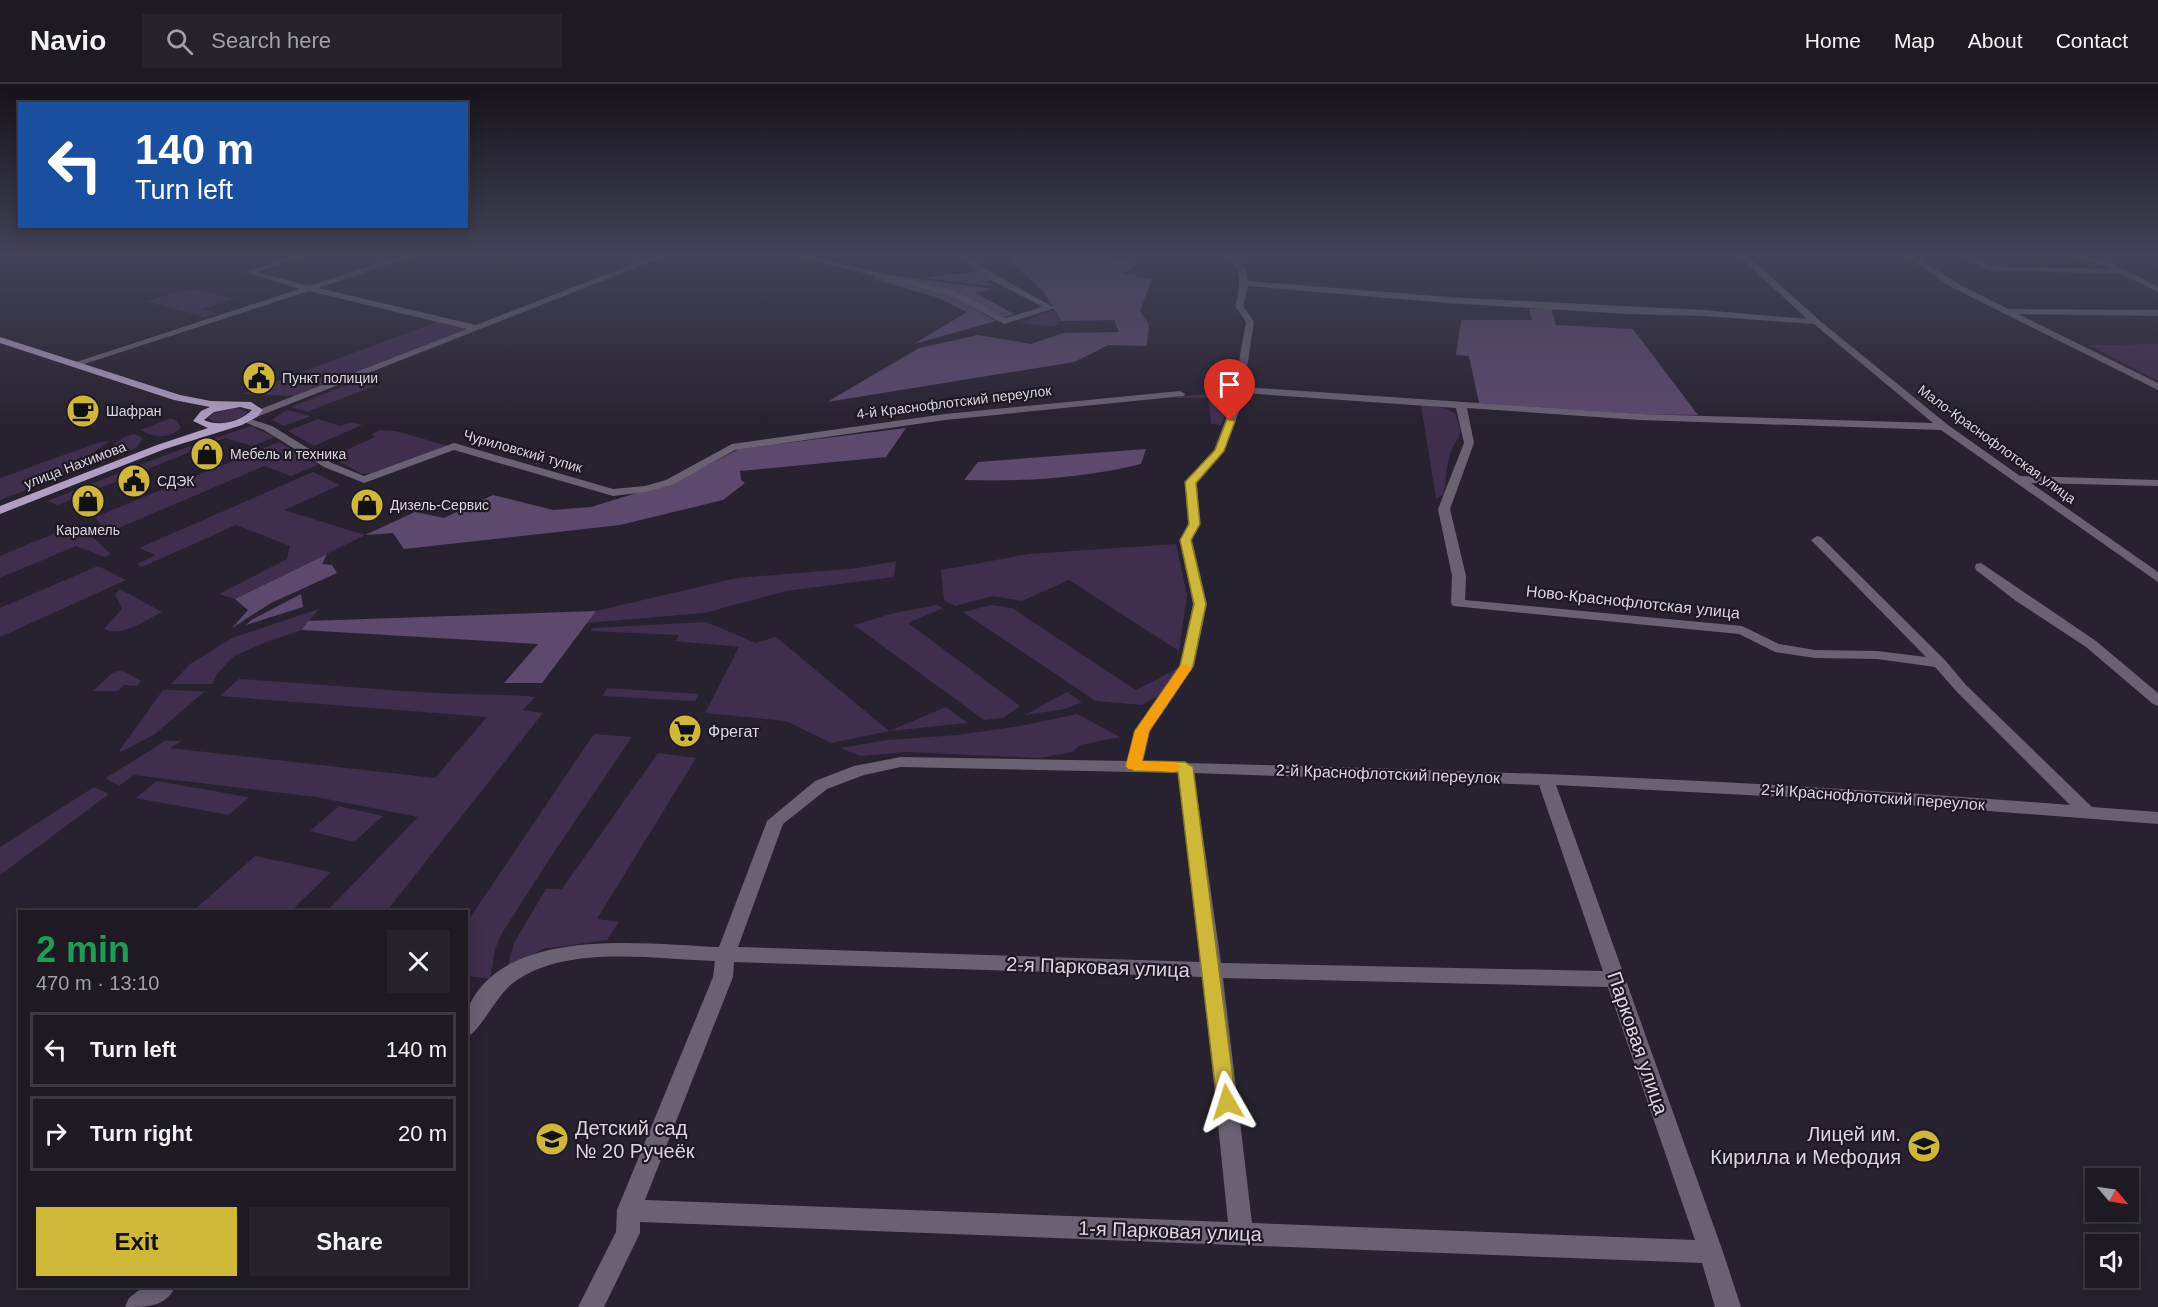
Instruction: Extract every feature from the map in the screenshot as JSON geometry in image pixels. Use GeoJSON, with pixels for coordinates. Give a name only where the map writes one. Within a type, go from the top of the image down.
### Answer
{"type":"FeatureCollection","features":[{"type":"Feature","properties":{"kind":"main road"},"geometry":{"type":"LineString","coordinates":[[0,340],[178,398],[211,404],[244,404],[256,406],[258,410],[249,418],[161,447]]}},
{"type":"Feature","properties":{"kind":"main road"},"geometry":{"type":"LineString","coordinates":[[161,447],[194,431],[198,420],[197,409],[178,398]]}},
{"type":"Feature","properties":{"kind":"main road"},"geometry":{"type":"LineString","coordinates":[[198,420],[218,408],[244,404]]}},
{"type":"Feature","properties":{"kind":"main road"},"geometry":{"type":"LineString","coordinates":[[198,420],[205,425],[231,424]]}},
{"type":"Feature","properties":{"kind":"main road","name":"улица Нахимова"},"geometry":{"type":"LineString","coordinates":[[0,510],[161,447]]}},
{"type":"Feature","properties":{"kind":"street"},"geometry":{"type":"LineString","coordinates":[[72,364],[237,312]]}},
{"type":"Feature","properties":{"kind":"street"},"geometry":{"type":"LineString","coordinates":[[408,312],[476,328]]}},
{"type":"Feature","properties":{"kind":"street"},"geometry":{"type":"LineString","coordinates":[[249,418],[517,312]]}},
{"type":"Feature","properties":{"kind":"street"},"geometry":{"type":"LineString","coordinates":[[987,312],[1004,321],[1036,312]]}},
{"type":"Feature","properties":{"kind":"street"},"geometry":{"type":"LineString","coordinates":[[1134,766],[1142,731],[1187,666],[1200,604],[1186,540],[1194,524],[1191,482],[1219,451],[1236,406],[1250,322],[1243,312]]}},
{"type":"Feature","properties":{"kind":"street"},"geometry":{"type":"LineString","coordinates":[[1668,312],[1816,322]]}},
{"type":"Feature","properties":{"kind":"street","name":"Мало-Краснофлотская улица"},"geometry":{"type":"LineString","coordinates":[[1805,312],[1944,427],[2158,578]]}},
{"type":"Feature","properties":{"kind":"street"},"geometry":{"type":"LineString","coordinates":[[2009,312],[2158,387]]}},
{"type":"Feature","properties":{"kind":"street"},"geometry":{"type":"LineString","coordinates":[[2088,312],[2158,313]]}},
{"type":"Feature","properties":{"kind":"street"},"geometry":{"type":"LineString","coordinates":[[1238,390],[1640,417],[1944,427]]}},
{"type":"Feature","properties":{"kind":"street","name":"4-й Краснофлотский переулок"},"geometry":{"type":"LineString","coordinates":[[732,447],[945,417],[1180,394]]}},
{"type":"Feature","properties":{"kind":"street"},"geometry":{"type":"LineString","coordinates":[[244,404],[296,398]]}},
{"type":"Feature","properties":{"kind":"street","name":"Ново-Краснофлотская улица"},"geometry":{"type":"LineString","coordinates":[[1461,405],[1469,443],[1444,509],[1459,576],[1458,603],[1742,630],[1775,648],[1815,654],[1877,655],[1940,663]]}},
{"type":"Feature","properties":{"kind":"street","name":"Чуриловский тупик"},"geometry":{"type":"LineString","coordinates":[[249,418],[328,465],[364,480],[454,446],[613,493],[646,489],[670,482],[732,447]]}},
{"type":"Feature","properties":{"kind":"street"},"geometry":{"type":"LineString","coordinates":[[2017,479],[2158,483]]}},
{"type":"Feature","properties":{"kind":"street"},"geometry":{"type":"LineString","coordinates":[[1817,540],[1940,663],[1961,688],[2086,811]]}},
{"type":"Feature","properties":{"kind":"street"},"geometry":{"type":"LineString","coordinates":[[1981,567],[2021,598],[2091,644],[2158,701]]}},
{"type":"Feature","properties":{"kind":"street","name":"2-й Краснофлотский переулок"},"geometry":{"type":"LineString","coordinates":[[591,1307],[628,1233],[628,1210],[723,977],[725,955],[776,821],[821,785],[860,770],[901,762],[1185,767],[1622,781],[2086,811],[2158,818]]}},
{"type":"Feature","properties":{"kind":"street"},"geometry":{"type":"LineString","coordinates":[[1185,767],[1212,970],[1241,1234]]}},
{"type":"Feature","properties":{"kind":"street","name":"Парковая улица"},"geometry":{"type":"LineString","coordinates":[[1546,780],[1711,1252],[1728,1307]]}},
{"type":"Feature","properties":{"kind":"street","name":"2-я Парковая улица"},"geometry":{"type":"LineString","coordinates":[[468,1026],[496,986],[527,965],[556,956],[593,950],[1212,970],[1616,979]]}},
{"type":"Feature","properties":{"kind":"street","name":"1-я Парковая улица"},"geometry":{"type":"LineString","coordinates":[[628,1210],[1711,1252]]}},
{"type":"Feature","properties":{"kind":"street"},"geometry":{"type":"LineString","coordinates":[[138,1307],[162,1288]]}},
{"type":"Feature","properties":{"kind":"shaded area"},"geometry":{"type":"Polygon","coordinates":[[[186,312],[217,313],[204,317],[186,312]]]}},
{"type":"Feature","properties":{"kind":"shaded area"},"geometry":{"type":"Polygon","coordinates":[[[967,312],[980,312],[996,321],[914,344],[967,312]]]}},
{"type":"Feature","properties":{"kind":"shaded area"},"geometry":{"type":"Polygon","coordinates":[[[994,312],[1014,314],[1004,317],[994,312]]]}},
{"type":"Feature","properties":{"kind":"shaded area"},"geometry":{"type":"Polygon","coordinates":[[[1047,312],[1057,312],[1062,321],[1057,322],[1056,327],[1020,323],[1047,312]]]}},
{"type":"Feature","properties":{"kind":"shaded area"},"geometry":{"type":"Polygon","coordinates":[[[1056,312],[1141,312],[1149,325],[1147,346],[1109,345],[1074,362],[827,402],[919,348],[978,335],[1031,344],[1064,333],[1119,332],[1114,320],[1062,321],[1056,312]]]}},
{"type":"Feature","properties":{"kind":"shaded area"},"geometry":{"type":"Polygon","coordinates":[[[1530,312],[1552,312],[1556,325],[1633,329],[1698,415],[1638,414],[1479,403],[1469,356],[1456,355],[1461,320],[1532,320],[1530,312]]]}},
{"type":"Feature","properties":{"kind":"shaded area"},"geometry":{"type":"Polygon","coordinates":[[[440,321],[464,327],[464,330],[295,396],[242,394],[440,321]]]}},
{"type":"Feature","properties":{"kind":"shaded area"},"geometry":{"type":"Polygon","coordinates":[[[2158,344],[2158,381],[2089,345],[2158,344]]]}},
{"type":"Feature","properties":{"kind":"shaded area"},"geometry":{"type":"Polygon","coordinates":[[[359,380],[377,385],[307,412],[291,407],[359,380]]]}},
{"type":"Feature","properties":{"kind":"shaded area"},"geometry":{"type":"Polygon","coordinates":[[[1229,393],[1231,403],[1221,425],[1211,424],[1208,398],[1172,398],[1191,395],[1229,393]]]}},
{"type":"Feature","properties":{"kind":"shaded area"},"geometry":{"type":"Polygon","coordinates":[[[1421,405],[1440,407],[1455,413],[1460,428],[1449,459],[1444,494],[1436,499],[1421,405]]]}},
{"type":"Feature","properties":{"kind":"shaded area"},"geometry":{"type":"Polygon","coordinates":[[[236,408],[248,412],[228,422],[212,421],[208,418],[214,413],[236,408]]]}},
{"type":"Feature","properties":{"kind":"shaded area"},"geometry":{"type":"Polygon","coordinates":[[[286,410],[311,416],[284,426],[272,420],[286,410]]]}},
{"type":"Feature","properties":{"kind":"shaded area"},"geometry":{"type":"Polygon","coordinates":[[[171,418],[177,421],[181,428],[166,436],[150,435],[140,430],[171,418]]]}},
{"type":"Feature","properties":{"kind":"shaded area"},"geometry":{"type":"Polygon","coordinates":[[[318,419],[340,426],[351,422],[362,425],[314,446],[288,431],[318,419]]]}},
{"type":"Feature","properties":{"kind":"shaded area"},"geometry":{"type":"Polygon","coordinates":[[[251,426],[275,437],[252,446],[225,438],[58,505],[47,501],[176,451],[251,426]]]}},
{"type":"Feature","properties":{"kind":"shaded area"},"geometry":{"type":"Polygon","coordinates":[[[906,428],[886,457],[740,471],[741,480],[745,483],[723,500],[620,525],[404,549],[393,533],[365,535],[415,512],[444,518],[493,495],[553,510],[591,507],[679,480],[739,449],[906,428]]]}},
{"type":"Feature","properties":{"kind":"shaded area"},"geometry":{"type":"Polygon","coordinates":[[[381,430],[396,431],[448,446],[378,473],[362,474],[331,457],[375,437],[371,434],[381,430]]]}},
{"type":"Feature","properties":{"kind":"shaded area"},"geometry":{"type":"Polygon","coordinates":[[[134,434],[143,438],[136,448],[99,461],[114,444],[134,434]]]}},
{"type":"Feature","properties":{"kind":"shaded area"},"geometry":{"type":"Polygon","coordinates":[[[110,441],[53,480],[0,500],[0,478],[100,442],[110,441]]]}},
{"type":"Feature","properties":{"kind":"shaded area"},"geometry":{"type":"Polygon","coordinates":[[[279,442],[318,465],[291,476],[264,466],[107,533],[95,517],[279,442]]]}},
{"type":"Feature","properties":{"kind":"shaded area"},"geometry":{"type":"Polygon","coordinates":[[[1146,449],[1141,464],[1098,473],[1031,480],[964,480],[978,462],[1146,449]]]}},
{"type":"Feature","properties":{"kind":"shaded area"},"geometry":{"type":"Polygon","coordinates":[[[313,472],[340,485],[284,510],[365,535],[235,599],[219,594],[287,559],[290,546],[236,525],[142,567],[137,564],[156,555],[139,548],[313,472]]]}},
{"type":"Feature","properties":{"kind":"shaded area"},"geometry":{"type":"Polygon","coordinates":[[[72,526],[85,530],[111,554],[104,557],[76,546],[0,578],[0,556],[72,526]]]}},
{"type":"Feature","properties":{"kind":"shaded area"},"geometry":{"type":"Polygon","coordinates":[[[1176,544],[1187,595],[1179,651],[1069,580],[1022,601],[993,596],[955,606],[944,600],[941,570],[1029,554],[1176,544]]]}},
{"type":"Feature","properties":{"kind":"shaded area"},"geometry":{"type":"Polygon","coordinates":[[[327,554],[322,564],[332,565],[337,573],[271,603],[232,628],[248,610],[235,599],[327,554]]]}},
{"type":"Feature","properties":{"kind":"shaded area"},"geometry":{"type":"Polygon","coordinates":[[[896,561],[894,577],[786,591],[704,613],[587,623],[596,611],[737,578],[859,568],[896,561]]]}},
{"type":"Feature","properties":{"kind":"shaded area"},"geometry":{"type":"Polygon","coordinates":[[[98,566],[126,580],[0,637],[0,608],[98,566]]]}},
{"type":"Feature","properties":{"kind":"shaded area"},"geometry":{"type":"Polygon","coordinates":[[[120,589],[162,612],[126,630],[104,629],[122,609],[115,594],[120,589]]]}},
{"type":"Feature","properties":{"kind":"shaded area"},"geometry":{"type":"Polygon","coordinates":[[[301,594],[303,607],[246,625],[251,620],[301,594]]]}},
{"type":"Feature","properties":{"kind":"shaded area"},"geometry":{"type":"Polygon","coordinates":[[[937,605],[943,608],[908,623],[1020,706],[1003,718],[984,720],[854,625],[894,613],[937,605]]]}},
{"type":"Feature","properties":{"kind":"shaded area"},"geometry":{"type":"Polygon","coordinates":[[[991,605],[1012,608],[1136,690],[1182,666],[1160,695],[1142,705],[1096,701],[963,612],[991,605]]]}},
{"type":"Feature","properties":{"kind":"shaded area"},"geometry":{"type":"Polygon","coordinates":[[[319,609],[302,630],[234,656],[217,674],[212,684],[171,684],[190,664],[234,637],[319,609]]]}},
{"type":"Feature","properties":{"kind":"shaded area"},"geometry":{"type":"Polygon","coordinates":[[[596,611],[542,683],[504,683],[538,644],[302,630],[308,621],[596,611]]]}},
{"type":"Feature","properties":{"kind":"shaded area"},"geometry":{"type":"Polygon","coordinates":[[[706,622],[756,643],[776,637],[889,731],[831,743],[786,721],[705,713],[739,647],[676,641],[679,635],[591,631],[592,628],[706,622]]]}},
{"type":"Feature","properties":{"kind":"shaded area"},"geometry":{"type":"Polygon","coordinates":[[[122,670],[141,681],[137,686],[124,685],[118,691],[93,691],[112,673],[122,670]]]}},
{"type":"Feature","properties":{"kind":"shaded area"},"geometry":{"type":"Polygon","coordinates":[[[239,679],[453,694],[535,697],[523,710],[543,713],[388,910],[328,910],[418,817],[316,797],[134,775],[119,786],[106,778],[165,741],[182,741],[170,748],[435,778],[487,717],[220,696],[239,679]]]}},
{"type":"Feature","properties":{"kind":"shaded area"},"geometry":{"type":"Polygon","coordinates":[[[607,688],[699,694],[695,701],[602,696],[607,688]]]}},
{"type":"Feature","properties":{"kind":"shaded area"},"geometry":{"type":"Polygon","coordinates":[[[163,690],[205,691],[155,734],[119,751],[163,690]]]}},
{"type":"Feature","properties":{"kind":"shaded area"},"geometry":{"type":"Polygon","coordinates":[[[1067,692],[1082,702],[1065,709],[1025,715],[1067,692]]]}},
{"type":"Feature","properties":{"kind":"shaded area"},"geometry":{"type":"Polygon","coordinates":[[[946,707],[968,723],[889,731],[946,707]]]}},
{"type":"Feature","properties":{"kind":"shaded area"},"geometry":{"type":"Polygon","coordinates":[[[1077,714],[1120,737],[1080,745],[1072,752],[1039,758],[907,752],[860,756],[840,748],[887,740],[958,735],[1020,726],[1077,714]]]}},
{"type":"Feature","properties":{"kind":"shaded area"},"geometry":{"type":"Polygon","coordinates":[[[594,734],[632,737],[502,933],[495,949],[490,979],[468,976],[468,921],[594,734]]]}},
{"type":"Feature","properties":{"kind":"shaded area"},"geometry":{"type":"Polygon","coordinates":[[[658,753],[696,758],[597,919],[619,922],[607,940],[543,949],[507,969],[514,943],[546,889],[562,889],[658,753]]]}},
{"type":"Feature","properties":{"kind":"shaded area"},"geometry":{"type":"Polygon","coordinates":[[[157,781],[249,797],[229,815],[136,798],[157,781]]]}},
{"type":"Feature","properties":{"kind":"shaded area"},"geometry":{"type":"Polygon","coordinates":[[[94,787],[109,794],[0,875],[0,847],[94,787]]]}},
{"type":"Feature","properties":{"kind":"shaded area"},"geometry":{"type":"Polygon","coordinates":[[[339,806],[383,816],[354,842],[310,831],[339,806]]]}},
{"type":"Feature","properties":{"kind":"shaded area"},"geometry":{"type":"Polygon","coordinates":[[[255,856],[331,872],[292,910],[194,910],[255,856]]]}},
{"type":"Feature","properties":{"kind":"slow traffic"},"geometry":{"type":"LineString","coordinates":[[1174,767],[1134,766],[1142,731],[1186,668]]}},
{"type":"Feature","properties":{"kind":"place","name":"Пункт полиции"},"geometry":{"type":"Point","coordinates":[259,378]}},
{"type":"Feature","properties":{"kind":"place","name":"Шафран"},"geometry":{"type":"Point","coordinates":[83,411]}},
{"type":"Feature","properties":{"kind":"place","name":"Мебель и техника"},"geometry":{"type":"Point","coordinates":[207,454]}},
{"type":"Feature","properties":{"kind":"place","name":"СДЭК"},"geometry":{"type":"Point","coordinates":[134,481]}},
{"type":"Feature","properties":{"kind":"place","name":"Карамель"},"geometry":{"type":"Point","coordinates":[88,501]}},
{"type":"Feature","properties":{"kind":"place","name":"Дизель-Сервис"},"geometry":{"type":"Point","coordinates":[367,505]}},
{"type":"Feature","properties":{"kind":"place","name":"Фрегат"},"geometry":{"type":"Point","coordinates":[685,731]}},
{"type":"Feature","properties":{"kind":"place","name":"Детский сад № 20 Ручеёк"},"geometry":{"type":"Point","coordinates":[552,1139]}},
{"type":"Feature","properties":{"kind":"place","name":"Лицей им. Кирилла и Мефодия"},"geometry":{"type":"Point","coordinates":[1924,1146]}},
{"type":"Feature","properties":{"kind":"route"},"geometry":{"type":"LineString","coordinates":[[1227,1102],[1185,767],[1134,766],[1142,731],[1187,666],[1200,604],[1186,540],[1194,524],[1191,482],[1219,451],[1230,421]]}}]}
